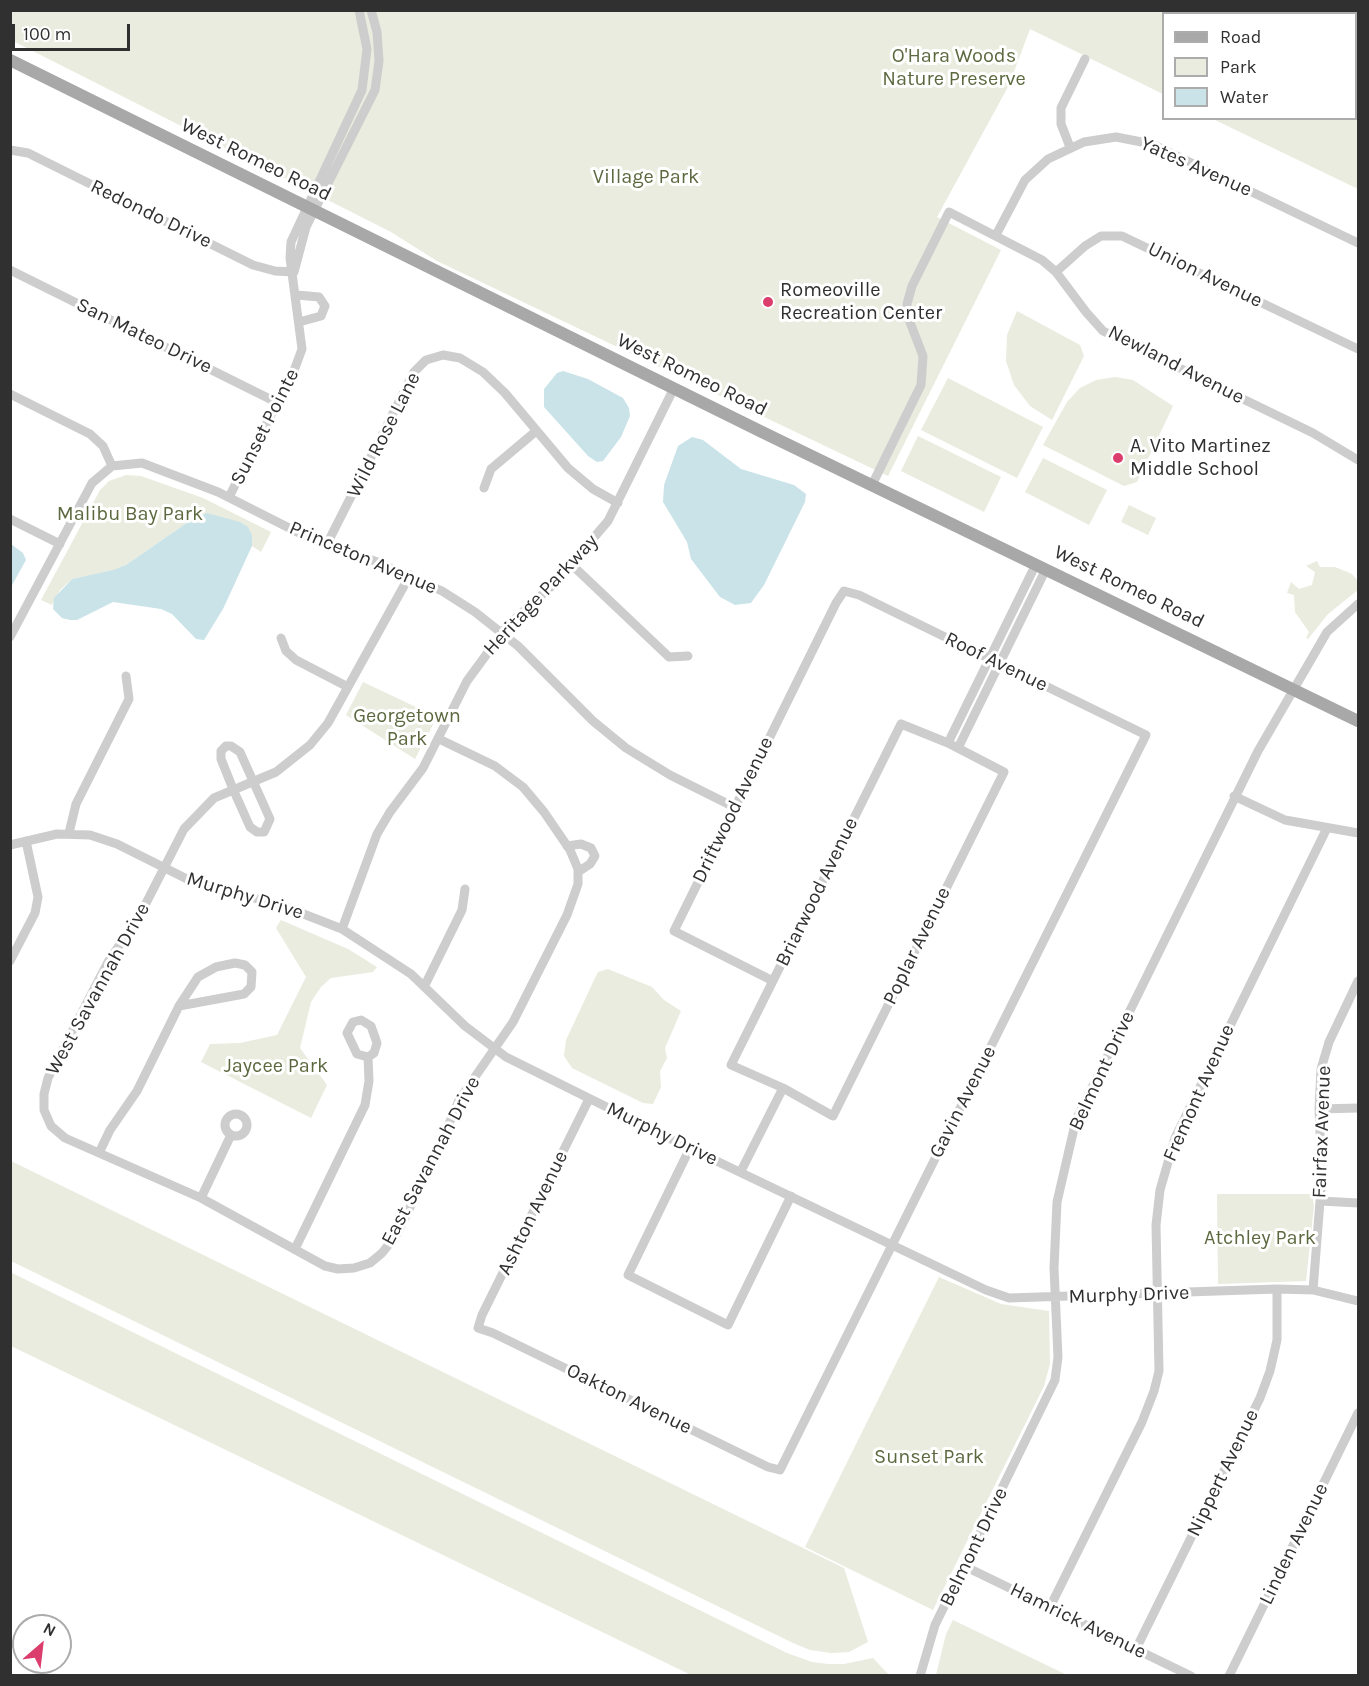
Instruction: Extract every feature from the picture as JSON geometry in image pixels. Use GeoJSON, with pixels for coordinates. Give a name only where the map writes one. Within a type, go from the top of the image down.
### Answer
{"type":"FeatureCollection","features":[{"type":"Feature","properties":{"kind":"main road","name":"West Romeo Road"},"geometry":{"type":"LineString","coordinates":[[10,60],[872,485],[1359,720]]}},
{"type":"Feature","properties":{"kind":"street"},"geometry":{"type":"LineString","coordinates":[[310,208],[362,90],[367,49],[358,10]]}},
{"type":"Feature","properties":{"kind":"street"},"geometry":{"type":"LineString","coordinates":[[310,208],[375,90],[379,61],[377,32],[371,10]]}},
{"type":"Feature","properties":{"kind":"street"},"geometry":{"type":"LineString","coordinates":[[1070,147],[1061,124],[1061,108],[1085,58]]}},
{"type":"Feature","properties":{"kind":"street","name":"Yates Avenue"},"geometry":{"type":"LineString","coordinates":[[996,235],[1025,180],[1048,159],[1070,147],[1103,138],[1143,141],[1359,243]]}},
{"type":"Feature","properties":{"kind":"street","name":"Redondo Drive"},"geometry":{"type":"LineString","coordinates":[[10,150],[28,153],[253,265],[275,271],[294,272]]}},
{"type":"Feature","properties":{"kind":"street","name":"Sunset Pointe"},"geometry":{"type":"LineString","coordinates":[[230,497],[278,403],[302,349],[294,272],[290,258],[291,242],[310,208]]}},
{"type":"Feature","properties":{"kind":"street","name":"Newland Avenue"},"geometry":{"type":"LineString","coordinates":[[872,485],[921,385],[923,357],[908,317],[907,304],[912,286],[949,212],[1042,260],[1056,272],[1103,331],[1313,433],[1359,460]]}},
{"type":"Feature","properties":{"kind":"street","name":"Union Avenue"},"geometry":{"type":"LineString","coordinates":[[1056,272],[1085,246],[1101,236],[1122,236],[1359,349]]}},
{"type":"Feature","properties":{"kind":"street","name":"San Mateo Drive"},"geometry":{"type":"LineString","coordinates":[[10,270],[278,403]]}},
{"type":"Feature","properties":{"kind":"street"},"geometry":{"type":"LineString","coordinates":[[297,295],[319,297],[325,306],[321,316],[299,322]]}},
{"type":"Feature","properties":{"kind":"street","name":"Wild Rose Lane"},"geometry":{"type":"LineString","coordinates":[[327,544],[414,372],[426,360],[443,355],[470,363],[505,393],[535,432],[582,481],[618,503]]}},
{"type":"Feature","properties":{"kind":"street","name":"Heritage Parkway"},"geometry":{"type":"LineString","coordinates":[[342,929],[377,834],[390,812],[418,775],[439,739],[467,681],[502,633],[592,543],[618,503],[674,388]]}},
{"type":"Feature","properties":{"kind":"street"},"geometry":{"type":"LineString","coordinates":[[10,394],[90,434],[103,446],[112,466],[92,483],[10,637]]}},
{"type":"Feature","properties":{"kind":"street"},"geometry":{"type":"LineString","coordinates":[[484,488],[491,469],[535,432]]}},
{"type":"Feature","properties":{"kind":"street","name":"Princeton Avenue"},"geometry":{"type":"LineString","coordinates":[[112,466],[132,462],[148,465],[230,497],[327,544],[410,575],[457,600],[502,633],[593,721],[626,748],[670,775],[735,807]]}},
{"type":"Feature","properties":{"kind":"street"},"geometry":{"type":"LineString","coordinates":[[10,519],[60,544]]}},
{"type":"Feature","properties":{"kind":"street"},"geometry":{"type":"LineString","coordinates":[[572,565],[669,657],[688,656]]}},
{"type":"Feature","properties":{"kind":"street"},"geometry":{"type":"LineString","coordinates":[[948,743],[989,658],[1041,566]]}},
{"type":"Feature","properties":{"kind":"street"},"geometry":{"type":"LineString","coordinates":[[958,748],[999,663],[1041,566]]}},
{"type":"Feature","properties":{"kind":"street","name":"West Savannah Drive"},"geometry":{"type":"LineString","coordinates":[[201,1198],[65,1138],[51,1126],[44,1110],[44,1094],[48,1078],[108,962],[141,914],[193,818],[214,798],[276,772],[310,745],[328,723],[410,575]]}},
{"type":"Feature","properties":{"kind":"street","name":"Roof Avenue"},"geometry":{"type":"LineString","coordinates":[[844,591],[859,595],[1146,735]]}},
{"type":"Feature","properties":{"kind":"street","name":"Driftwood Avenue"},"geometry":{"type":"LineString","coordinates":[[773,981],[674,932],[836,603],[844,591]]}},
{"type":"Feature","properties":{"kind":"street","name":"Belmont Drive"},"geometry":{"type":"LineString","coordinates":[[920,1676],[936,1625],[1055,1380],[1058,1357],[1054,1268],[1057,1202],[1076,1120],[1234,796],[1328,632],[1359,604]]}},
{"type":"Feature","properties":{"kind":"street"},"geometry":{"type":"LineString","coordinates":[[281,638],[286,651],[296,660],[348,687]]}},
{"type":"Feature","properties":{"kind":"street"},"geometry":{"type":"LineString","coordinates":[[69,833],[76,804],[129,699],[126,676]]}},
{"type":"Feature","properties":{"kind":"street","name":"Briarwood Avenue"},"geometry":{"type":"LineString","coordinates":[[783,1088],[731,1065],[901,724],[958,748]]}},
{"type":"Feature","properties":{"kind":"street","name":"Gavin Avenue"},"geometry":{"type":"LineString","coordinates":[[780,1470],[1146,735]]}},
{"type":"Feature","properties":{"kind":"street"},"geometry":{"type":"LineString","coordinates":[[439,739],[485,760],[514,779],[544,812],[575,859],[578,872],[590,864],[595,856],[591,848],[580,844],[567,846]]}},
{"type":"Feature","properties":{"kind":"street"},"geometry":{"type":"LineString","coordinates":[[226,746],[231,746],[240,752],[270,819],[264,832],[257,832],[250,827],[233,789],[221,759],[222,751],[226,746]]}},
{"type":"Feature","properties":{"kind":"street","name":"Poplar Avenue"},"geometry":{"type":"LineString","coordinates":[[783,1088],[833,1116],[1004,772],[958,748]]}},
{"type":"Feature","properties":{"kind":"street"},"geometry":{"type":"LineString","coordinates":[[1234,796],[1285,820],[1359,833]]}},
{"type":"Feature","properties":{"kind":"street","name":"Fremont Avenue"},"geometry":{"type":"LineString","coordinates":[[1050,1607],[1151,1400],[1159,1371],[1155,1293],[1156,1225],[1160,1190],[1175,1138],[1327,828]]}},
{"type":"Feature","properties":{"kind":"street","name":"Murphy Drive"},"geometry":{"type":"LineString","coordinates":[[10,845],[69,833],[107,840],[197,885],[278,904],[342,929],[424,985],[465,1026],[494,1049],[690,1148],[892,1245],[1009,1298],[1277,1289],[1313,1290],[1359,1301]]}},
{"type":"Feature","properties":{"kind":"street"},"geometry":{"type":"LineString","coordinates":[[10,961],[35,913],[38,897],[26,841]]}},
{"type":"Feature","properties":{"kind":"street","name":"East Savannah Drive"},"geometry":{"type":"LineString","coordinates":[[201,1198],[325,1266],[339,1269],[370,1263],[382,1253],[397,1234],[438,1150],[459,1100],[513,1022],[567,915],[576,893],[578,872]]}},
{"type":"Feature","properties":{"kind":"street"},"geometry":{"type":"LineString","coordinates":[[424,985],[462,910],[465,889]]}},
{"type":"Feature","properties":{"kind":"street"},"geometry":{"type":"LineString","coordinates":[[99,1153],[110,1130],[137,1091],[179,1006],[198,977],[216,967],[241,963],[252,972],[252,987],[244,994],[179,1006]]}},
{"type":"Feature","properties":{"kind":"street","name":"Fairfax Avenue"},"geometry":{"type":"LineString","coordinates":[[1313,1290],[1321,1202],[1319,1084],[1324,1056],[1359,981]]}},
{"type":"Feature","properties":{"kind":"street"},"geometry":{"type":"LineString","coordinates":[[295,1249],[365,1105],[369,1081],[368,1057]]}},
{"type":"Feature","properties":{"kind":"street"},"geometry":{"type":"LineString","coordinates":[[741,1172],[783,1088]]}},
{"type":"Feature","properties":{"kind":"street","name":"Ashton Avenue"},"geometry":{"type":"LineString","coordinates":[[478,1328],[482,1315],[589,1099]]}},
{"type":"Feature","properties":{"kind":"street"},"geometry":{"type":"LineString","coordinates":[[1319,1109],[1359,1108]]}},
{"type":"Feature","properties":{"kind":"street"},"geometry":{"type":"LineString","coordinates":[[201,1198],[231,1135]]}},
{"type":"Feature","properties":{"kind":"street"},"geometry":{"type":"LineString","coordinates":[[690,1148],[628,1275],[728,1325],[791,1196]]}},
{"type":"Feature","properties":{"kind":"street"},"geometry":{"type":"LineString","coordinates":[[1321,1202],[1359,1203]]}},
{"type":"Feature","properties":{"kind":"street","name":"Nippert Avenue"},"geometry":{"type":"LineString","coordinates":[[1136,1649],[1260,1398],[1270,1371],[1277,1340],[1277,1289]]}},
{"type":"Feature","properties":{"kind":"street","name":"Oakton Avenue"},"geometry":{"type":"LineString","coordinates":[[478,1328],[768,1467],[780,1470]]}},
{"type":"Feature","properties":{"kind":"street","name":"Linden Avenue"},"geometry":{"type":"LineString","coordinates":[[1229,1676],[1359,1413]]}},
{"type":"Feature","properties":{"kind":"street","name":"Hamrick Avenue"},"geometry":{"type":"LineString","coordinates":[[964,1566],[1191,1676]]}},
{"type":"Feature","properties":{"kind":"green space","name":"Village Park"},"geometry":{"type":"Polygon","coordinates":[[[10,11],[1358,11],[1358,189],[1215,120],[1357,120],[1357,12],[1162,12],[1162,94],[1030,29],[1009,85],[937,217],[1001,250],[888,476],[437,261],[391,232],[11,40],[10,11]]]}},
{"type":"Feature","properties":{"kind":"green space"},"geometry":{"type":"Polygon","coordinates":[[[1017,311],[1080,345],[1084,356],[1052,420],[1030,406],[1014,385],[1006,361],[1007,335],[1017,311]]]}},
{"type":"Feature","properties":{"kind":"green space"},"geometry":{"type":"Polygon","coordinates":[[[1115,377],[1133,380],[1173,406],[1137,482],[1124,486],[1043,445],[1067,402],[1080,388],[1096,380],[1115,377]]]}},
{"type":"Feature","properties":{"kind":"green space"},"geometry":{"type":"Polygon","coordinates":[[[948,378],[1043,427],[1017,478],[921,430],[948,378]]]}},
{"type":"Feature","properties":{"kind":"green space"},"geometry":{"type":"Polygon","coordinates":[[[918,436],[1001,477],[984,512],[901,471],[918,436]]]}},
{"type":"Feature","properties":{"kind":"green space"},"geometry":{"type":"Polygon","coordinates":[[[1043,458],[1107,490],[1089,525],[1025,492],[1043,458]]]}},
{"type":"Feature","properties":{"kind":"green space","name":"Malibu Bay Park"},"geometry":{"type":"Polygon","coordinates":[[[126,475],[141,476],[203,498],[271,532],[261,552],[252,546],[252,535],[191,520],[126,565],[114,570],[72,579],[60,590],[52,605],[41,600],[100,490],[109,481],[126,475]]]}},
{"type":"Feature","properties":{"kind":"green space"},"geometry":{"type":"Polygon","coordinates":[[[1129,505],[1156,518],[1148,535],[1121,522],[1129,505]]]}},
{"type":"Feature","properties":{"kind":"green space"},"geometry":{"type":"Polygon","coordinates":[[[1317,561],[1320,567],[1335,567],[1352,574],[1358,581],[1358,590],[1328,614],[1308,639],[1306,638],[1309,632],[1295,612],[1294,595],[1287,593],[1291,582],[1299,589],[1312,585],[1315,572],[1306,566],[1317,561]]]}},
{"type":"Feature","properties":{"kind":"green space","name":"Georgetown Park"},"geometry":{"type":"Polygon","coordinates":[[[363,682],[437,717],[415,759],[346,715],[363,682]]]}},
{"type":"Feature","properties":{"kind":"green space","name":"Jaycee Park"},"geometry":{"type":"Polygon","coordinates":[[[281,920],[348,949],[377,967],[373,972],[331,978],[321,987],[311,1002],[300,1048],[327,1085],[311,1118],[201,1062],[210,1044],[240,1043],[277,1035],[306,977],[276,928],[281,920]]]}},
{"type":"Feature","properties":{"kind":"green space"},"geometry":{"type":"Polygon","coordinates":[[[608,969],[652,987],[664,1000],[681,1011],[665,1048],[667,1058],[660,1071],[661,1087],[653,1104],[643,1103],[572,1068],[564,1056],[566,1040],[598,972],[608,969]]]}},
{"type":"Feature","properties":{"kind":"green space"},"geometry":{"type":"Polygon","coordinates":[[[11,1161],[844,1568],[868,1642],[849,1652],[831,1653],[810,1650],[793,1643],[11,1261],[11,1161]]]}},
{"type":"Feature","properties":{"kind":"green space","name":"Atchley Park"},"geometry":{"type":"Polygon","coordinates":[[[1217,1194],[1312,1194],[1314,1206],[1306,1281],[1218,1284],[1217,1194]]]}},
{"type":"Feature","properties":{"kind":"green space"},"geometry":{"type":"Polygon","coordinates":[[[10,1272],[787,1653],[812,1662],[828,1664],[844,1664],[873,1658],[889,1675],[691,1675],[11,1346],[10,1272]]]}},
{"type":"Feature","properties":{"kind":"green space","name":"Sunset Park"},"geometry":{"type":"Polygon","coordinates":[[[939,1277],[1001,1304],[1049,1311],[1050,1364],[1044,1386],[933,1610],[805,1547],[939,1277]]]}},
{"type":"Feature","properties":{"kind":"green space"},"geometry":{"type":"Polygon","coordinates":[[[953,1620],[1067,1675],[936,1675],[946,1634],[953,1620]]]}},
{"type":"Feature","properties":{"kind":"water"},"geometry":{"type":"Polygon","coordinates":[[[563,371],[588,379],[623,398],[629,408],[630,416],[621,437],[603,461],[597,462],[588,456],[544,407],[544,389],[557,373],[563,371]]]}},
{"type":"Feature","properties":{"kind":"water"},"geometry":{"type":"Polygon","coordinates":[[[692,437],[703,440],[741,469],[794,485],[806,494],[805,502],[764,585],[751,603],[735,605],[720,597],[691,559],[687,542],[663,502],[664,485],[678,446],[692,437]]]}},
{"type":"Feature","properties":{"kind":"water"},"geometry":{"type":"Polygon","coordinates":[[[207,513],[240,522],[248,527],[252,535],[252,546],[223,609],[204,640],[196,639],[172,614],[161,609],[113,602],[77,620],[70,620],[62,618],[53,609],[54,598],[72,579],[126,565],[191,520],[207,513]]]}},
{"type":"Feature","properties":{"kind":"water"},"geometry":{"type":"Polygon","coordinates":[[[11,544],[23,553],[26,560],[11,587],[11,544]]]}},
{"type":"Feature","properties":{"kind":"place","name":"Romeoville Recreation Center"},"geometry":{"type":"Point","coordinates":[768,302]}},
{"type":"Feature","properties":{"kind":"place","name":"A. Vito Martinez Middle School"},"geometry":{"type":"Point","coordinates":[1118,458]}},
{"type":"Feature","properties":{"kind":"park label","name":"O'Hara Woods Nature Preserve"},"geometry":{"type":"Point","coordinates":[954,68]}}]}
